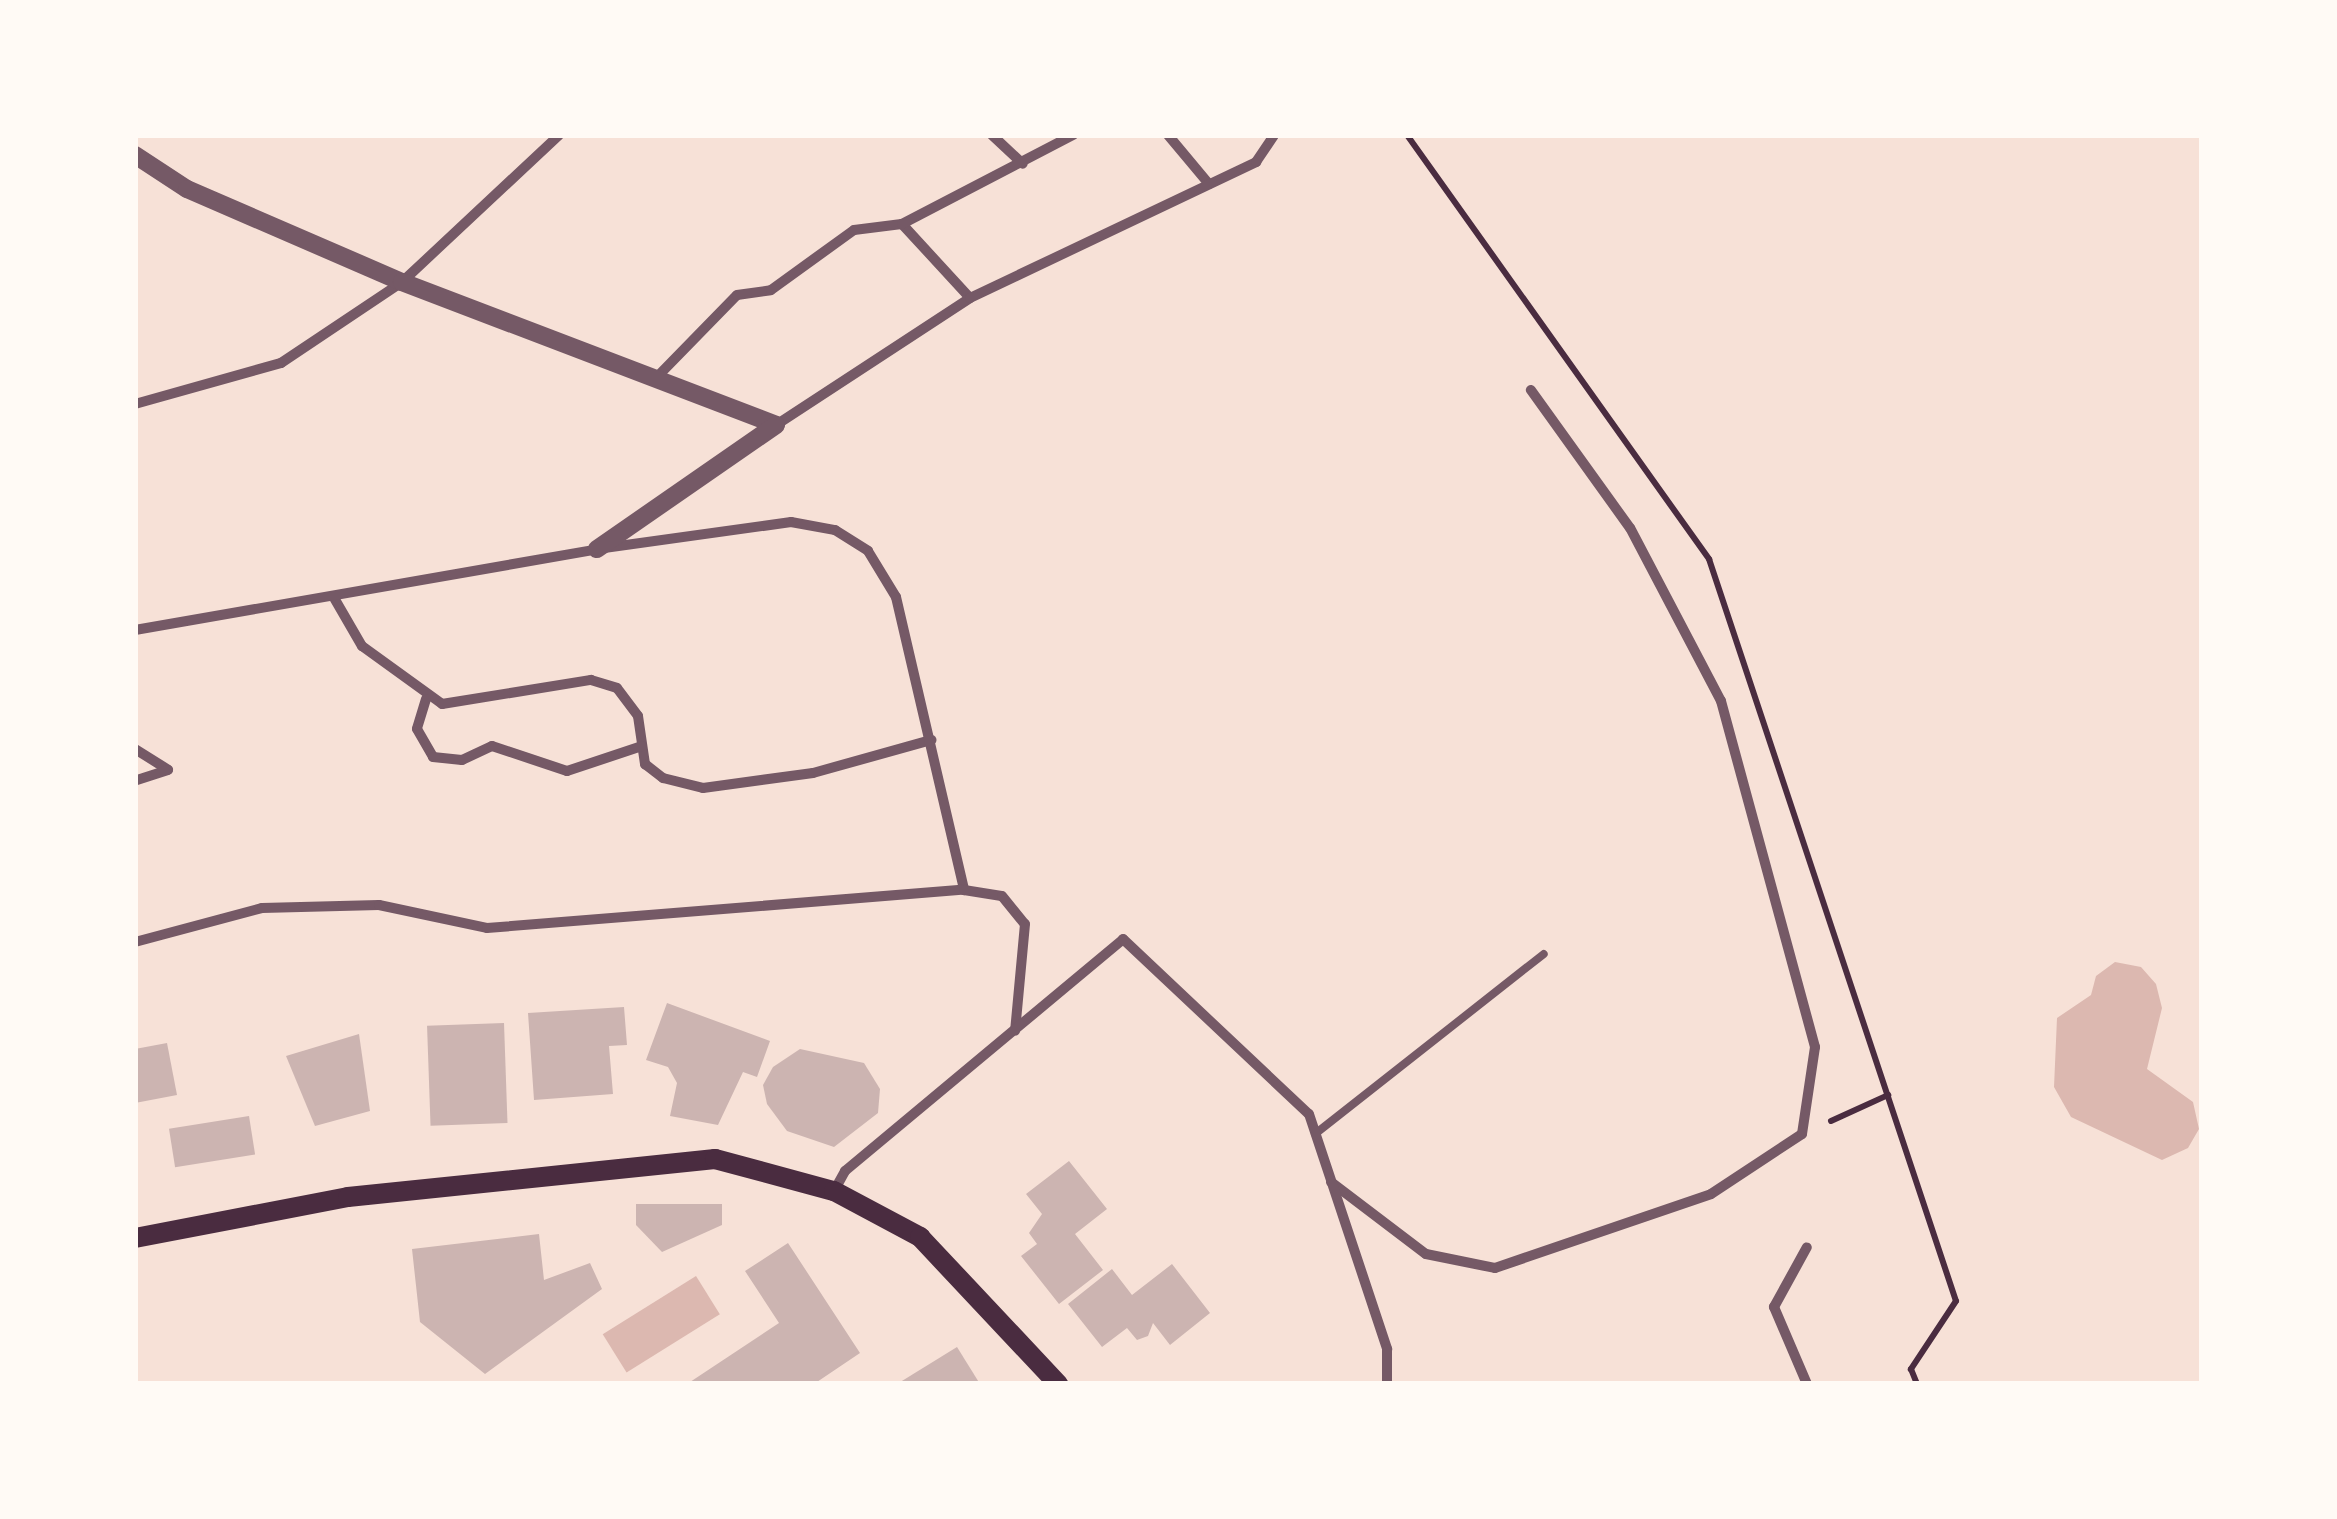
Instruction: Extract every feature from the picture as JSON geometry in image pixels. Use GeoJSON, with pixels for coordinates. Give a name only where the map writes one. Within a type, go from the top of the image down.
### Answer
{"type":"FeatureCollection","features":[{"type":"Feature","properties":{"kind":"main road"},"geometry":{"type":"LineString","coordinates":[[135,1238],[348,1197],[715,1159],[834,1191],[920,1237],[1058,1384]]}},
{"type":"Feature","properties":{"kind":"street"},"geometry":{"type":"LineString","coordinates":[[135,404],[281,362],[402,282],[559,135]]}},
{"type":"Feature","properties":{"kind":"street"},"geometry":{"type":"LineString","coordinates":[[992,135],[1023,164]]}},
{"type":"Feature","properties":{"kind":"street"},"geometry":{"type":"LineString","coordinates":[[655,380],[737,295],[771,290],[854,230],[902,224],[1073,135]]}},
{"type":"Feature","properties":{"kind":"street"},"geometry":{"type":"LineString","coordinates":[[1168,135],[1209,184]]}},
{"type":"Feature","properties":{"kind":"street"},"geometry":{"type":"LineString","coordinates":[[596,549],[970,298],[1256,162],[1274,135]]}},
{"type":"Feature","properties":{"kind":"street"},"geometry":{"type":"LineString","coordinates":[[135,156],[188,189],[402,282],[776,426]]}},
{"type":"Feature","properties":{"kind":"street"},"geometry":{"type":"LineString","coordinates":[[902,224],[970,298]]}},
{"type":"Feature","properties":{"kind":"street"},"geometry":{"type":"LineString","coordinates":[[1332,1182],[1426,1254],[1496,1268],[1711,1194],[1802,1134],[1815,1047],[1720,701],[1630,528],[1531,390]]}},
{"type":"Feature","properties":{"kind":"street"},"geometry":{"type":"LineString","coordinates":[[135,630],[596,549],[791,522],[835,530],[868,551],[896,597],[964,890]]}},
{"type":"Feature","properties":{"kind":"street"},"geometry":{"type":"LineString","coordinates":[[333,596],[362,646],[426,698],[442,704],[591,680],[617,688],[638,716],[645,764],[663,778],[703,788],[813,773],[931,740]]}},
{"type":"Feature","properties":{"kind":"street"},"geometry":{"type":"LineString","coordinates":[[426,698],[416,728],[433,757],[462,760],[492,746],[568,771],[642,746]]}},
{"type":"Feature","properties":{"kind":"street"},"geometry":{"type":"LineString","coordinates":[[135,750],[168,770],[135,782]]}},
{"type":"Feature","properties":{"kind":"street"},"geometry":{"type":"LineString","coordinates":[[135,942],[262,908],[379,906],[487,928],[964,890],[1002,896],[1025,924],[1015,1031]]}},
{"type":"Feature","properties":{"kind":"street"},"geometry":{"type":"LineString","coordinates":[[834,1191],[844,1171],[1124,939],[1309,1114],[1387,1349],[1387,1384]]}},
{"type":"Feature","properties":{"kind":"street"},"geometry":{"type":"LineString","coordinates":[[1807,1384],[1774,1307],[1808,1246]]}},
{"type":"Feature","properties":{"kind":"lane"},"geometry":{"type":"LineString","coordinates":[[1316,1134],[1544,954]]}},
{"type":"Feature","properties":{"kind":"path"},"geometry":{"type":"LineString","coordinates":[[1802,1134],[1888,1095]]}},
{"type":"Feature","properties":{"kind":"path"},"geometry":{"type":"LineString","coordinates":[[1917,1384],[1911,1369],[1956,1301]]}},
{"type":"Feature","properties":{"kind":"shaded area"},"geometry":{"type":"Polygon","coordinates":[[[2115,962],[2141,967],[2156,984],[2162,1008],[2147,1069],[2193,1102],[2199,1129],[2188,1148],[2162,1160],[2071,1117],[2054,1087],[2057,1018],[2091,995],[2096,976],[2115,962]]]}},
{"type":"Feature","properties":{"kind":"shaded area"},"geometry":{"type":"Polygon","coordinates":[[[696,1276],[720,1314],[627,1372],[603,1334],[696,1276]]]}},
{"type":"Feature","properties":{"kind":"building"},"geometry":{"type":"Polygon","coordinates":[[[667,1003],[770,1041],[757,1077],[743,1072],[718,1125],[670,1116],[677,1083],[668,1067],[646,1060],[667,1003]]]}},
{"type":"Feature","properties":{"kind":"building"},"geometry":{"type":"Polygon","coordinates":[[[624,1007],[627,1045],[609,1046],[613,1094],[534,1100],[528,1013],[624,1007]]]}},
{"type":"Feature","properties":{"kind":"building"},"geometry":{"type":"Polygon","coordinates":[[[504,1023],[507,1123],[431,1126],[427,1026],[504,1023]]]}},
{"type":"Feature","properties":{"kind":"building"},"geometry":{"type":"Polygon","coordinates":[[[359,1034],[370,1111],[315,1126],[286,1056],[359,1034]]]}},
{"type":"Feature","properties":{"kind":"building"},"geometry":{"type":"Polygon","coordinates":[[[167,1043],[177,1095],[135,1103],[135,1049],[167,1043]]]}},
{"type":"Feature","properties":{"kind":"building"},"geometry":{"type":"Polygon","coordinates":[[[800,1049],[864,1063],[880,1089],[878,1113],[834,1147],[787,1131],[767,1104],[763,1085],[773,1067],[800,1049]]]}},
{"type":"Feature","properties":{"kind":"building"},"geometry":{"type":"Polygon","coordinates":[[[249,1116],[255,1155],[175,1167],[169,1129],[249,1116]]]}},
{"type":"Feature","properties":{"kind":"building"},"geometry":{"type":"Polygon","coordinates":[[[1069,1161],[1107,1209],[1075,1234],[1103,1270],[1059,1304],[1021,1256],[1037,1244],[1029,1233],[1042,1214],[1026,1194],[1069,1161]]]}},
{"type":"Feature","properties":{"kind":"building"},"geometry":{"type":"Polygon","coordinates":[[[636,1204],[722,1204],[722,1225],[662,1252],[636,1225],[636,1204]]]}},
{"type":"Feature","properties":{"kind":"building"},"geometry":{"type":"Polygon","coordinates":[[[539,1234],[544,1280],[590,1263],[602,1289],[485,1374],[420,1322],[412,1249],[539,1234]]]}},
{"type":"Feature","properties":{"kind":"building"},"geometry":{"type":"Polygon","coordinates":[[[788,1243],[860,1353],[814,1384],[687,1384],[779,1323],[745,1271],[788,1243]]]}},
{"type":"Feature","properties":{"kind":"building"},"geometry":{"type":"Polygon","coordinates":[[[1172,1264],[1210,1313],[1170,1345],[1153,1323],[1148,1336],[1137,1340],[1127,1328],[1102,1347],[1068,1304],[1112,1269],[1132,1295],[1172,1264]]]}},
{"type":"Feature","properties":{"kind":"building"},"geometry":{"type":"Polygon","coordinates":[[[957,1347],[980,1384],[897,1384],[957,1347]]]}}]}
